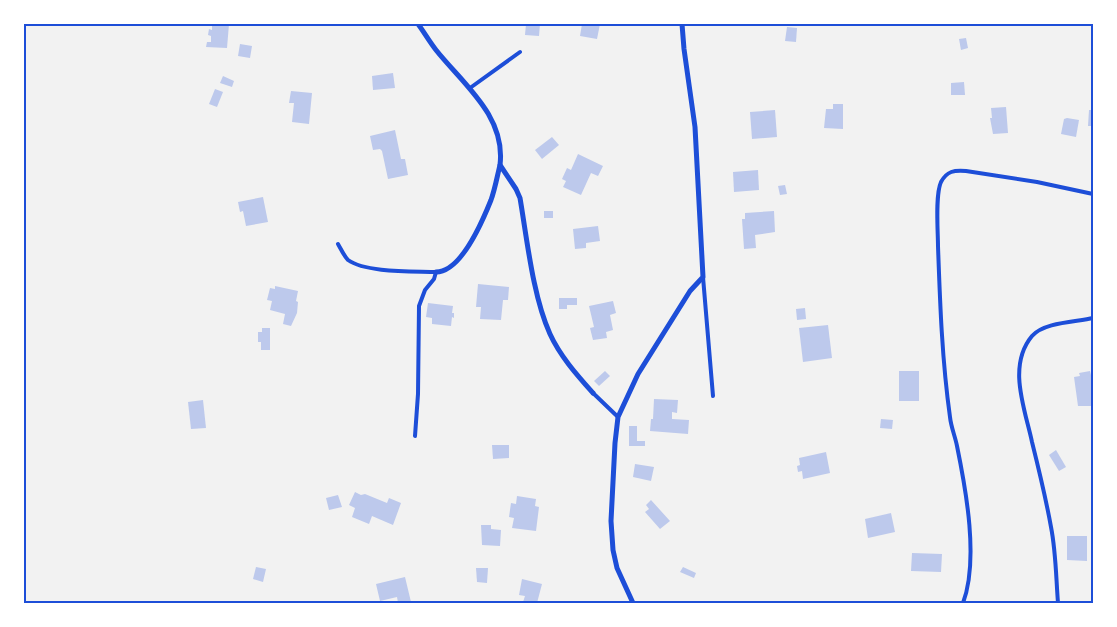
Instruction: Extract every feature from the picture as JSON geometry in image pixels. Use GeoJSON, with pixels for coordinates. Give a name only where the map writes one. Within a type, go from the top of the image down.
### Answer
{"type":"FeatureCollection","features":[{"type":"Feature","properties":{"kind":"street"},"geometry":{"type":"LineString","coordinates":[[418,24],[436,50],[487,110],[494,124],[501,154],[492,198],[461,258],[442,272],[436,272]]}},
{"type":"Feature","properties":{"kind":"street"},"geometry":{"type":"LineString","coordinates":[[633,603],[617,568],[613,550],[611,521],[618,418],[629,392],[648,359],[690,291],[703,277],[695,127],[682,24]]}},
{"type":"Feature","properties":{"kind":"street"},"geometry":{"type":"LineString","coordinates":[[500,165],[520,198],[537,290],[550,334],[564,358],[593,393]]}},
{"type":"Feature","properties":{"kind":"lane"},"geometry":{"type":"LineString","coordinates":[[470,88],[520,52]]}},
{"type":"Feature","properties":{"kind":"lane"},"geometry":{"type":"LineString","coordinates":[[963,603],[971,573],[970,553],[964,482],[948,405],[941,323],[938,205],[940,184],[946,174],[955,170],[1037,182],[1093,194]]}},
{"type":"Feature","properties":{"kind":"lane"},"geometry":{"type":"LineString","coordinates":[[338,244],[347,259],[360,266],[383,270],[436,272],[434,279],[428,285],[421,298],[419,306],[415,436]]}},
{"type":"Feature","properties":{"kind":"lane"},"geometry":{"type":"LineString","coordinates":[[703,277],[712,396]]}},
{"type":"Feature","properties":{"kind":"lane"},"geometry":{"type":"LineString","coordinates":[[1058,603],[1052,530],[1022,406],[1020,360],[1022,352],[1032,335],[1037,332],[1056,324],[1093,318]]}},
{"type":"Feature","properties":{"kind":"lane"},"geometry":{"type":"LineString","coordinates":[[593,393],[618,418]]}},
{"type":"Feature","properties":{"kind":"building"},"geometry":{"type":"Polygon","coordinates":[[[212,24],[229,24],[227,48],[206,47],[207,42],[211,42],[211,36],[208,35],[209,29],[212,30],[212,24]]]}},
{"type":"Feature","properties":{"kind":"building"},"geometry":{"type":"Polygon","coordinates":[[[526,24],[540,24],[539,36],[525,35],[526,24]]]}},
{"type":"Feature","properties":{"kind":"building"},"geometry":{"type":"Polygon","coordinates":[[[582,24],[600,24],[597,39],[580,36],[582,24]]]}},
{"type":"Feature","properties":{"kind":"building"},"geometry":{"type":"Polygon","coordinates":[[[787,27],[797,28],[796,42],[785,41],[787,27]]]}},
{"type":"Feature","properties":{"kind":"building"},"geometry":{"type":"Polygon","coordinates":[[[966,38],[968,48],[961,50],[959,39],[966,38]]]}},
{"type":"Feature","properties":{"kind":"building"},"geometry":{"type":"Polygon","coordinates":[[[240,44],[252,46],[250,58],[238,56],[240,44]]]}},
{"type":"Feature","properties":{"kind":"building"},"geometry":{"type":"Polygon","coordinates":[[[393,73],[395,88],[373,90],[372,76],[393,73]]]}},
{"type":"Feature","properties":{"kind":"building"},"geometry":{"type":"Polygon","coordinates":[[[223,76],[234,81],[232,87],[220,83],[223,76]]]}},
{"type":"Feature","properties":{"kind":"building"},"geometry":{"type":"Polygon","coordinates":[[[964,82],[965,95],[951,95],[951,83],[964,82]]]}},
{"type":"Feature","properties":{"kind":"building"},"geometry":{"type":"Polygon","coordinates":[[[215,89],[223,92],[217,107],[209,104],[215,89]]]}},
{"type":"Feature","properties":{"kind":"building"},"geometry":{"type":"Polygon","coordinates":[[[291,91],[312,93],[309,124],[292,122],[294,103],[289,103],[291,91]]]}},
{"type":"Feature","properties":{"kind":"building"},"geometry":{"type":"Polygon","coordinates":[[[833,104],[843,104],[843,129],[824,128],[826,109],[833,109],[833,104]]]}},
{"type":"Feature","properties":{"kind":"building"},"geometry":{"type":"Polygon","coordinates":[[[1006,107],[1008,133],[993,134],[990,118],[992,118],[991,108],[1006,107]]]}},
{"type":"Feature","properties":{"kind":"building"},"geometry":{"type":"Polygon","coordinates":[[[775,110],[777,137],[752,139],[750,112],[775,110]]]}},
{"type":"Feature","properties":{"kind":"building"},"geometry":{"type":"Polygon","coordinates":[[[1089,110],[1093,110],[1093,126],[1088,126],[1089,110]]]}},
{"type":"Feature","properties":{"kind":"building"},"geometry":{"type":"Polygon","coordinates":[[[1064,119],[1079,120],[1076,137],[1061,134],[1064,119]]]}},
{"type":"Feature","properties":{"kind":"building"},"geometry":{"type":"Polygon","coordinates":[[[395,130],[401,159],[405,159],[408,175],[388,179],[382,151],[380,149],[373,150],[370,136],[395,130]]]}},
{"type":"Feature","properties":{"kind":"building"},"geometry":{"type":"Polygon","coordinates":[[[552,137],[559,145],[542,159],[535,150],[552,137]]]}},
{"type":"Feature","properties":{"kind":"building"},"geometry":{"type":"Polygon","coordinates":[[[578,154],[603,166],[598,176],[591,173],[581,195],[563,187],[566,181],[562,179],[567,168],[571,170],[578,154]]]}},
{"type":"Feature","properties":{"kind":"building"},"geometry":{"type":"Polygon","coordinates":[[[758,170],[759,190],[734,192],[733,172],[758,170]]]}},
{"type":"Feature","properties":{"kind":"building"},"geometry":{"type":"Polygon","coordinates":[[[785,185],[787,194],[780,195],[778,186],[785,185]]]}},
{"type":"Feature","properties":{"kind":"building"},"geometry":{"type":"Polygon","coordinates":[[[263,197],[268,222],[246,226],[243,211],[240,212],[238,202],[263,197]]]}},
{"type":"Feature","properties":{"kind":"building"},"geometry":{"type":"Polygon","coordinates":[[[544,211],[553,211],[553,218],[544,218],[544,211]]]}},
{"type":"Feature","properties":{"kind":"building"},"geometry":{"type":"Polygon","coordinates":[[[774,211],[775,232],[755,235],[756,248],[744,249],[742,219],[745,219],[745,213],[774,211]]]}},
{"type":"Feature","properties":{"kind":"building"},"geometry":{"type":"Polygon","coordinates":[[[598,226],[600,241],[586,243],[586,248],[575,249],[573,229],[598,226]]]}},
{"type":"Feature","properties":{"kind":"building"},"geometry":{"type":"Polygon","coordinates":[[[478,284],[509,287],[508,300],[503,300],[501,320],[480,319],[481,307],[476,307],[478,284]]]}},
{"type":"Feature","properties":{"kind":"building"},"geometry":{"type":"Polygon","coordinates":[[[275,286],[298,291],[296,301],[298,302],[297,313],[291,326],[283,324],[285,314],[270,310],[272,301],[267,300],[270,288],[275,289],[275,286]]]}},
{"type":"Feature","properties":{"kind":"building"},"geometry":{"type":"Polygon","coordinates":[[[559,298],[577,298],[577,305],[567,305],[567,309],[559,309],[559,298]]]}},
{"type":"Feature","properties":{"kind":"building"},"geometry":{"type":"Polygon","coordinates":[[[613,301],[616,313],[610,315],[613,330],[606,332],[607,338],[593,340],[590,328],[594,327],[589,306],[613,301]]]}},
{"type":"Feature","properties":{"kind":"building"},"geometry":{"type":"Polygon","coordinates":[[[428,303],[453,306],[452,313],[454,313],[454,318],[452,317],[451,326],[432,324],[432,318],[426,317],[428,303]]]}},
{"type":"Feature","properties":{"kind":"building"},"geometry":{"type":"Polygon","coordinates":[[[805,308],[806,319],[797,320],[796,309],[805,308]]]}},
{"type":"Feature","properties":{"kind":"building"},"geometry":{"type":"Polygon","coordinates":[[[828,325],[832,358],[803,362],[799,328],[828,325]]]}},
{"type":"Feature","properties":{"kind":"building"},"geometry":{"type":"Polygon","coordinates":[[[262,328],[270,328],[270,350],[261,350],[261,342],[258,342],[258,332],[262,332],[262,328]]]}},
{"type":"Feature","properties":{"kind":"building"},"geometry":{"type":"Polygon","coordinates":[[[605,371],[610,376],[599,386],[594,381],[605,371]]]}},
{"type":"Feature","properties":{"kind":"building"},"geometry":{"type":"Polygon","coordinates":[[[899,371],[919,371],[919,401],[899,401],[899,371]]]}},
{"type":"Feature","properties":{"kind":"building"},"geometry":{"type":"Polygon","coordinates":[[[1090,371],[1091,375],[1093,375],[1093,404],[1092,406],[1078,406],[1074,377],[1080,376],[1079,373],[1090,371]]]}},
{"type":"Feature","properties":{"kind":"building"},"geometry":{"type":"Polygon","coordinates":[[[654,399],[678,400],[677,413],[672,412],[672,419],[689,420],[688,434],[650,431],[654,399]]]}},
{"type":"Feature","properties":{"kind":"building"},"geometry":{"type":"Polygon","coordinates":[[[203,400],[206,428],[191,429],[188,402],[203,400]]]}},
{"type":"Feature","properties":{"kind":"building"},"geometry":{"type":"Polygon","coordinates":[[[881,419],[893,420],[892,429],[880,428],[881,419]]]}},
{"type":"Feature","properties":{"kind":"building"},"geometry":{"type":"Polygon","coordinates":[[[629,426],[637,426],[637,441],[645,441],[645,446],[629,446],[629,426]]]}},
{"type":"Feature","properties":{"kind":"building"},"geometry":{"type":"Polygon","coordinates":[[[492,445],[509,445],[509,458],[493,459],[492,445]]]}},
{"type":"Feature","properties":{"kind":"building"},"geometry":{"type":"Polygon","coordinates":[[[1056,450],[1066,467],[1059,471],[1049,455],[1056,450]]]}},
{"type":"Feature","properties":{"kind":"building"},"geometry":{"type":"Polygon","coordinates":[[[826,452],[830,473],[803,479],[802,471],[798,472],[799,458],[826,452]]]}},
{"type":"Feature","properties":{"kind":"building"},"geometry":{"type":"Polygon","coordinates":[[[635,464],[654,467],[651,481],[633,477],[635,464]]]}},
{"type":"Feature","properties":{"kind":"building"},"geometry":{"type":"Polygon","coordinates":[[[355,492],[387,503],[389,498],[401,503],[393,525],[372,516],[369,524],[352,517],[355,508],[349,505],[355,492]]]}},
{"type":"Feature","properties":{"kind":"building"},"geometry":{"type":"Polygon","coordinates":[[[338,495],[342,507],[329,510],[326,498],[338,495]]]}},
{"type":"Feature","properties":{"kind":"building"},"geometry":{"type":"Polygon","coordinates":[[[517,496],[536,499],[535,506],[539,507],[536,531],[512,528],[514,518],[509,517],[511,503],[516,504],[517,496]]]}},
{"type":"Feature","properties":{"kind":"building"},"geometry":{"type":"Polygon","coordinates":[[[651,500],[670,521],[660,529],[645,512],[649,509],[646,505],[651,500]]]}},
{"type":"Feature","properties":{"kind":"building"},"geometry":{"type":"Polygon","coordinates":[[[891,513],[895,532],[868,538],[865,519],[891,513]]]}},
{"type":"Feature","properties":{"kind":"building"},"geometry":{"type":"Polygon","coordinates":[[[481,525],[491,525],[491,529],[501,530],[500,546],[482,545],[481,525]]]}},
{"type":"Feature","properties":{"kind":"building"},"geometry":{"type":"Polygon","coordinates":[[[1067,536],[1087,536],[1087,561],[1067,560],[1067,536]]]}},
{"type":"Feature","properties":{"kind":"building"},"geometry":{"type":"Polygon","coordinates":[[[912,553],[942,554],[941,572],[911,571],[912,553]]]}},
{"type":"Feature","properties":{"kind":"building"},"geometry":{"type":"Polygon","coordinates":[[[256,567],[266,569],[263,582],[253,579],[256,567]]]}},
{"type":"Feature","properties":{"kind":"building"},"geometry":{"type":"Polygon","coordinates":[[[683,567],[696,573],[694,578],[680,572],[683,567]]]}},
{"type":"Feature","properties":{"kind":"building"},"geometry":{"type":"Polygon","coordinates":[[[476,568],[488,568],[487,583],[477,582],[476,568]]]}},
{"type":"Feature","properties":{"kind":"building"},"geometry":{"type":"Polygon","coordinates":[[[405,577],[411,602],[398,603],[397,597],[380,601],[376,584],[405,577]]]}},
{"type":"Feature","properties":{"kind":"building"},"geometry":{"type":"Polygon","coordinates":[[[522,579],[542,584],[537,603],[523,602],[525,596],[519,595],[522,579]]]}}]}
